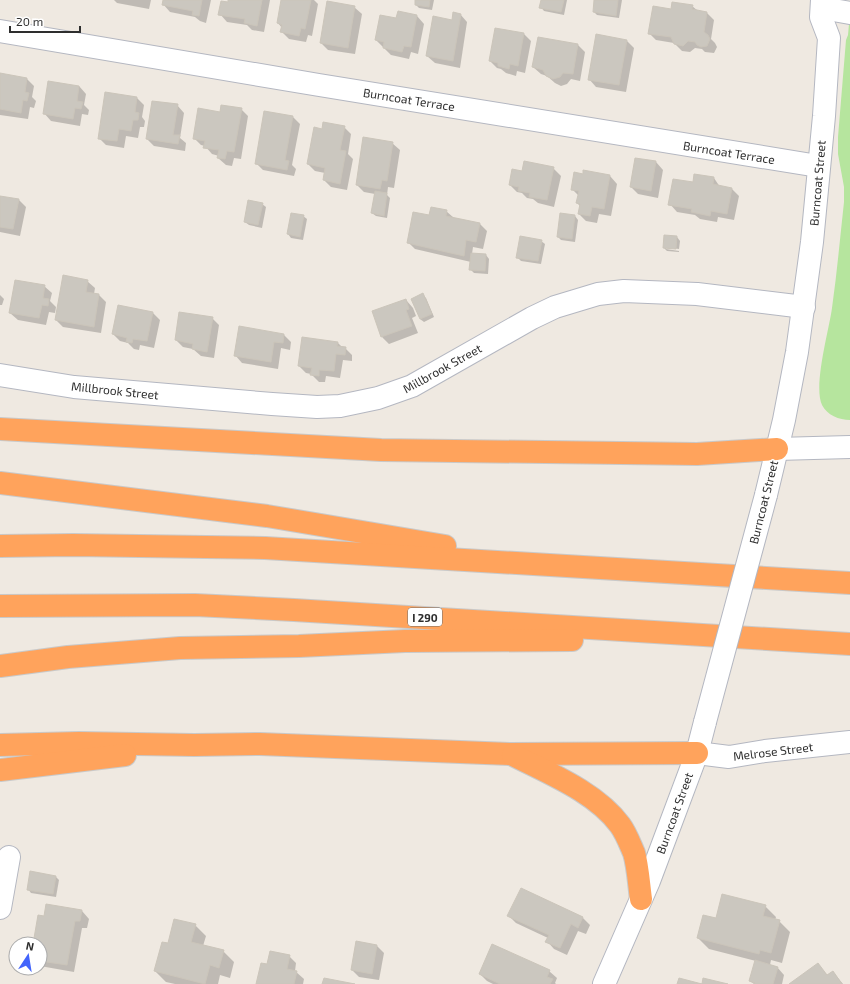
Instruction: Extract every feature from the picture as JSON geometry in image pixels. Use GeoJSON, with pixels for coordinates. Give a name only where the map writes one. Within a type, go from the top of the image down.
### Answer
{"type":"FeatureCollection","features":[{"type":"Feature","properties":{"kind":"highway"},"geometry":{"type":"LineString","coordinates":[[0,429],[381,450],[697,454],[777,449]]}},
{"type":"Feature","properties":{"kind":"highway"},"geometry":{"type":"LineString","coordinates":[[0,483],[267,516],[561,565]]}},
{"type":"Feature","properties":{"kind":"highway"},"geometry":{"type":"LineString","coordinates":[[0,546],[266,548],[850,583]]}},
{"type":"Feature","properties":{"kind":"highway","name":"I 290"},"geometry":{"type":"LineString","coordinates":[[0,606],[195,605],[343,612],[850,644]]}},
{"type":"Feature","properties":{"kind":"highway"},"geometry":{"type":"LineString","coordinates":[[0,666],[76,657],[180,648],[299,646],[413,641],[589,640],[696,635]]}},
{"type":"Feature","properties":{"kind":"highway"},"geometry":{"type":"LineString","coordinates":[[0,745],[79,743],[194,745],[260,744],[510,754],[697,753]]}},
{"type":"Feature","properties":{"kind":"highway"},"geometry":{"type":"LineString","coordinates":[[0,770],[114,757],[194,745]]}},
{"type":"Feature","properties":{"kind":"highway"},"geometry":{"type":"LineString","coordinates":[[510,754],[572,785],[600,805],[616,820],[621,826],[634,854],[641,899]]}},
{"type":"Feature","properties":{"kind":"main road"},"geometry":{"type":"LineString","coordinates":[[822,4],[850,13]]}},
{"type":"Feature","properties":{"kind":"main road","name":"Burncoat Street"},"geometry":{"type":"LineString","coordinates":[[604,984],[641,899],[697,753],[766,494],[784,420],[804,307],[813,233],[818,166],[824,116],[829,38],[821,16],[822,4]]}},
{"type":"Feature","properties":{"kind":"main road","name":"Burncoat Terrace"},"geometry":{"type":"LineString","coordinates":[[0,31],[818,166]]}},
{"type":"Feature","properties":{"kind":"main road","name":"Millbrook Street"},"geometry":{"type":"LineString","coordinates":[[0,375],[90,388],[272,404],[340,406],[378,398],[412,386],[538,315],[555,307],[598,294],[624,291],[697,294],[804,307]]}},
{"type":"Feature","properties":{"kind":"main road"},"geometry":{"type":"LineString","coordinates":[[777,449],[850,447]]}},
{"type":"Feature","properties":{"kind":"main road","name":"Melrose Street"},"geometry":{"type":"LineString","coordinates":[[697,753],[729,757],[850,742]]}},
{"type":"Feature","properties":{"kind":"main road"},"geometry":{"type":"LineString","coordinates":[[0,908],[9,856]]}},
{"type":"Feature","properties":{"kind":"green space"},"geometry":{"type":"Polygon","coordinates":[[[850,13],[850,420],[834,416],[824,409],[820,396],[819,385],[822,358],[834,295],[844,202],[844,187],[838,154],[838,137],[846,40],[848,35],[850,13]]]}},
{"type":"Feature","properties":{"kind":"building"},"geometry":{"type":"Polygon","coordinates":[[[163,0],[202,0],[199,16],[192,15],[193,11],[162,5],[163,0]]]}},
{"type":"Feature","properties":{"kind":"building"},"geometry":{"type":"Polygon","coordinates":[[[228,0],[262,0],[257,26],[244,23],[245,19],[218,15],[221,1],[228,2],[228,0]]]}},
{"type":"Feature","properties":{"kind":"building"},"geometry":{"type":"Polygon","coordinates":[[[281,0],[311,0],[305,29],[301,28],[299,36],[280,32],[282,25],[277,23],[281,0]]]}},
{"type":"Feature","properties":{"kind":"building"},"geometry":{"type":"Polygon","coordinates":[[[415,0],[430,0],[429,7],[415,5],[415,0]]]}},
{"type":"Feature","properties":{"kind":"building"},"geometry":{"type":"Polygon","coordinates":[[[541,0],[564,0],[561,12],[539,8],[541,0]]]}},
{"type":"Feature","properties":{"kind":"building"},"geometry":{"type":"Polygon","coordinates":[[[594,0],[618,0],[616,16],[593,12],[594,0]]]}},
{"type":"Feature","properties":{"kind":"building"},"geometry":{"type":"Polygon","coordinates":[[[327,1],[355,6],[348,48],[320,43],[327,1]]]}},
{"type":"Feature","properties":{"kind":"building"},"geometry":{"type":"Polygon","coordinates":[[[672,2],[693,5],[692,9],[707,12],[704,32],[710,39],[707,46],[701,47],[695,42],[688,41],[683,46],[674,44],[671,37],[648,34],[653,6],[671,9],[672,2]]]}},
{"type":"Feature","properties":{"kind":"building"},"geometry":{"type":"Polygon","coordinates":[[[398,11],[417,15],[411,47],[404,46],[402,52],[383,48],[384,42],[375,40],[380,15],[396,18],[398,11]]]}},
{"type":"Feature","properties":{"kind":"building"},"geometry":{"type":"Polygon","coordinates":[[[453,12],[461,14],[453,61],[426,56],[433,16],[452,20],[453,12]]]}},
{"type":"Feature","properties":{"kind":"building"},"geometry":{"type":"Polygon","coordinates":[[[495,28],[524,33],[518,66],[510,64],[509,69],[498,66],[498,63],[489,61],[495,28]]]}},
{"type":"Feature","properties":{"kind":"building"},"geometry":{"type":"Polygon","coordinates":[[[596,34],[627,40],[619,85],[588,80],[596,34]]]}},
{"type":"Feature","properties":{"kind":"building"},"geometry":{"type":"Polygon","coordinates":[[[538,37],[578,44],[573,74],[563,73],[560,77],[553,79],[546,76],[543,70],[532,67],[538,37]]]}},
{"type":"Feature","properties":{"kind":"building"},"geometry":{"type":"Polygon","coordinates":[[[0,73],[27,78],[25,92],[29,93],[27,101],[23,100],[21,113],[0,109],[0,73]]]}},
{"type":"Feature","properties":{"kind":"building"},"geometry":{"type":"Polygon","coordinates":[[[48,81],[79,86],[77,101],[83,102],[81,109],[75,108],[73,119],[43,114],[48,81]]]}},
{"type":"Feature","properties":{"kind":"building"},"geometry":{"type":"Polygon","coordinates":[[[105,92],[137,97],[135,112],[139,113],[138,120],[133,120],[131,131],[119,129],[117,141],[98,139],[105,92]]]}},
{"type":"Feature","properties":{"kind":"building"},"geometry":{"type":"Polygon","coordinates":[[[152,101],[178,104],[173,135],[180,135],[178,144],[146,139],[152,101]]]}},
{"type":"Feature","properties":{"kind":"building"},"geometry":{"type":"Polygon","coordinates":[[[221,105],[242,108],[234,152],[227,151],[225,159],[217,158],[219,150],[203,148],[205,141],[193,139],[198,108],[220,112],[221,105]]]}},
{"type":"Feature","properties":{"kind":"building"},"geometry":{"type":"Polygon","coordinates":[[[264,111],[293,116],[285,160],[289,161],[287,170],[255,164],[264,111]]]}},
{"type":"Feature","properties":{"kind":"building"},"geometry":{"type":"Polygon","coordinates":[[[323,122],[345,126],[340,150],[346,151],[340,184],[323,180],[325,168],[307,164],[314,127],[322,129],[323,122]]]}},
{"type":"Feature","properties":{"kind":"building"},"geometry":{"type":"Polygon","coordinates":[[[363,137],[393,142],[387,181],[382,180],[380,189],[356,185],[363,137]]]}},
{"type":"Feature","properties":{"kind":"building"},"geometry":{"type":"Polygon","coordinates":[[[635,158],[656,161],[651,191],[630,187],[635,158]]]}},
{"type":"Feature","properties":{"kind":"building"},"geometry":{"type":"Polygon","coordinates":[[[524,161],[554,167],[547,200],[529,197],[530,193],[518,191],[519,187],[509,185],[512,169],[522,171],[524,161]]]}},
{"type":"Feature","properties":{"kind":"building"},"geometry":{"type":"Polygon","coordinates":[[[583,170],[610,175],[604,209],[592,207],[590,216],[578,214],[580,204],[576,203],[579,191],[571,190],[574,172],[583,174],[583,170]]]}},
{"type":"Feature","properties":{"kind":"building"},"geometry":{"type":"Polygon","coordinates":[[[694,174],[714,177],[713,184],[732,188],[727,214],[711,211],[710,216],[691,212],[692,209],[668,205],[673,179],[693,182],[694,174]]]}},
{"type":"Feature","properties":{"kind":"building"},"geometry":{"type":"Polygon","coordinates":[[[375,191],[387,193],[384,216],[371,213],[375,191]]]}},
{"type":"Feature","properties":{"kind":"building"},"geometry":{"type":"Polygon","coordinates":[[[0,196],[19,199],[13,229],[0,227],[0,196]]]}},
{"type":"Feature","properties":{"kind":"building"},"geometry":{"type":"Polygon","coordinates":[[[248,200],[263,203],[258,225],[244,222],[248,200]]]}},
{"type":"Feature","properties":{"kind":"building"},"geometry":{"type":"Polygon","coordinates":[[[431,207],[447,210],[446,216],[480,223],[476,242],[466,240],[464,256],[407,243],[413,212],[429,215],[431,207]]]}},
{"type":"Feature","properties":{"kind":"building"},"geometry":{"type":"Polygon","coordinates":[[[291,213],[304,215],[300,237],[287,234],[291,213]]]}},
{"type":"Feature","properties":{"kind":"building"},"geometry":{"type":"Polygon","coordinates":[[[560,213],[575,215],[572,239],[557,237],[560,213]]]}},
{"type":"Feature","properties":{"kind":"building"},"geometry":{"type":"Polygon","coordinates":[[[664,235],[677,236],[676,249],[663,248],[664,235]]]}},
{"type":"Feature","properties":{"kind":"building"},"geometry":{"type":"Polygon","coordinates":[[[520,236],[542,240],[538,261],[516,258],[520,236]]]}},
{"type":"Feature","properties":{"kind":"building"},"geometry":{"type":"Polygon","coordinates":[[[471,253],[486,254],[485,271],[469,270],[471,253]]]}},
{"type":"Feature","properties":{"kind":"building"},"geometry":{"type":"Polygon","coordinates":[[[63,275],[88,280],[86,292],[99,294],[94,327],[55,320],[63,275]]]}},
{"type":"Feature","properties":{"kind":"building"},"geometry":{"type":"Polygon","coordinates":[[[15,280],[45,285],[43,298],[49,299],[48,306],[42,305],[39,318],[9,313],[15,280]]]}},
{"type":"Feature","properties":{"kind":"building"},"geometry":{"type":"Polygon","coordinates":[[[423,293],[432,314],[420,319],[411,299],[423,293]]]}},
{"type":"Feature","properties":{"kind":"building"},"geometry":{"type":"Polygon","coordinates":[[[406,299],[409,309],[406,310],[412,326],[381,337],[372,311],[406,299]]]}},
{"type":"Feature","properties":{"kind":"building"},"geometry":{"type":"Polygon","coordinates":[[[118,305],[153,312],[147,341],[133,339],[132,343],[126,342],[127,338],[112,334],[118,305]]]}},
{"type":"Feature","properties":{"kind":"building"},"geometry":{"type":"Polygon","coordinates":[[[179,312],[213,317],[207,352],[192,349],[193,344],[175,340],[179,312]]]}},
{"type":"Feature","properties":{"kind":"building"},"geometry":{"type":"Polygon","coordinates":[[[239,326],[284,334],[283,343],[274,342],[271,362],[234,356],[239,326]]]}},
{"type":"Feature","properties":{"kind":"building"},"geometry":{"type":"Polygon","coordinates":[[[302,337],[338,342],[337,346],[346,347],[345,355],[336,354],[334,371],[319,370],[319,376],[310,375],[312,368],[298,366],[302,337]]]}},
{"type":"Feature","properties":{"kind":"building"},"geometry":{"type":"Polygon","coordinates":[[[30,871],[56,876],[53,894],[27,890],[30,871]]]}},
{"type":"Feature","properties":{"kind":"building"},"geometry":{"type":"Polygon","coordinates":[[[521,888],[583,917],[578,928],[571,924],[560,948],[545,942],[549,935],[507,916],[521,888]]]}},
{"type":"Feature","properties":{"kind":"building"},"geometry":{"type":"Polygon","coordinates":[[[722,894],[766,905],[763,916],[780,920],[771,953],[760,950],[759,954],[697,938],[703,915],[716,918],[722,894]]]}},
{"type":"Feature","properties":{"kind":"building"},"geometry":{"type":"Polygon","coordinates":[[[46,904],[82,910],[80,921],[75,921],[67,965],[48,962],[48,936],[34,936],[38,915],[44,916],[46,904]]]}},
{"type":"Feature","properties":{"kind":"building"},"geometry":{"type":"Polygon","coordinates":[[[174,919],[196,924],[191,942],[224,950],[219,968],[210,965],[205,984],[154,971],[162,942],[168,943],[174,919]]]}},
{"type":"Feature","properties":{"kind":"building"},"geometry":{"type":"Polygon","coordinates":[[[356,941],[377,945],[372,974],[351,970],[356,941]]]}},
{"type":"Feature","properties":{"kind":"building"},"geometry":{"type":"Polygon","coordinates":[[[492,944],[550,970],[547,977],[553,979],[550,984],[500,984],[479,974],[492,944]]]}},
{"type":"Feature","properties":{"kind":"building"},"geometry":{"type":"Polygon","coordinates":[[[270,951],[290,955],[287,969],[297,971],[294,984],[256,984],[261,963],[267,964],[270,951]]]}},
{"type":"Feature","properties":{"kind":"building"},"geometry":{"type":"Polygon","coordinates":[[[755,960],[778,967],[773,984],[754,984],[755,983],[749,981],[755,960]]]}},
{"type":"Feature","properties":{"kind":"building"},"geometry":{"type":"Polygon","coordinates":[[[818,963],[827,975],[833,971],[842,984],[789,984],[818,963]]]}},
{"type":"Feature","properties":{"kind":"building"},"geometry":{"type":"Polygon","coordinates":[[[324,978],[355,984],[322,984],[324,978]]]}},
{"type":"Feature","properties":{"kind":"building"},"geometry":{"type":"Polygon","coordinates":[[[679,978],[702,984],[677,984],[679,978]]]}},
{"type":"Feature","properties":{"kind":"building"},"geometry":{"type":"Polygon","coordinates":[[[703,978],[728,984],[702,984],[703,978]]]}}]}
